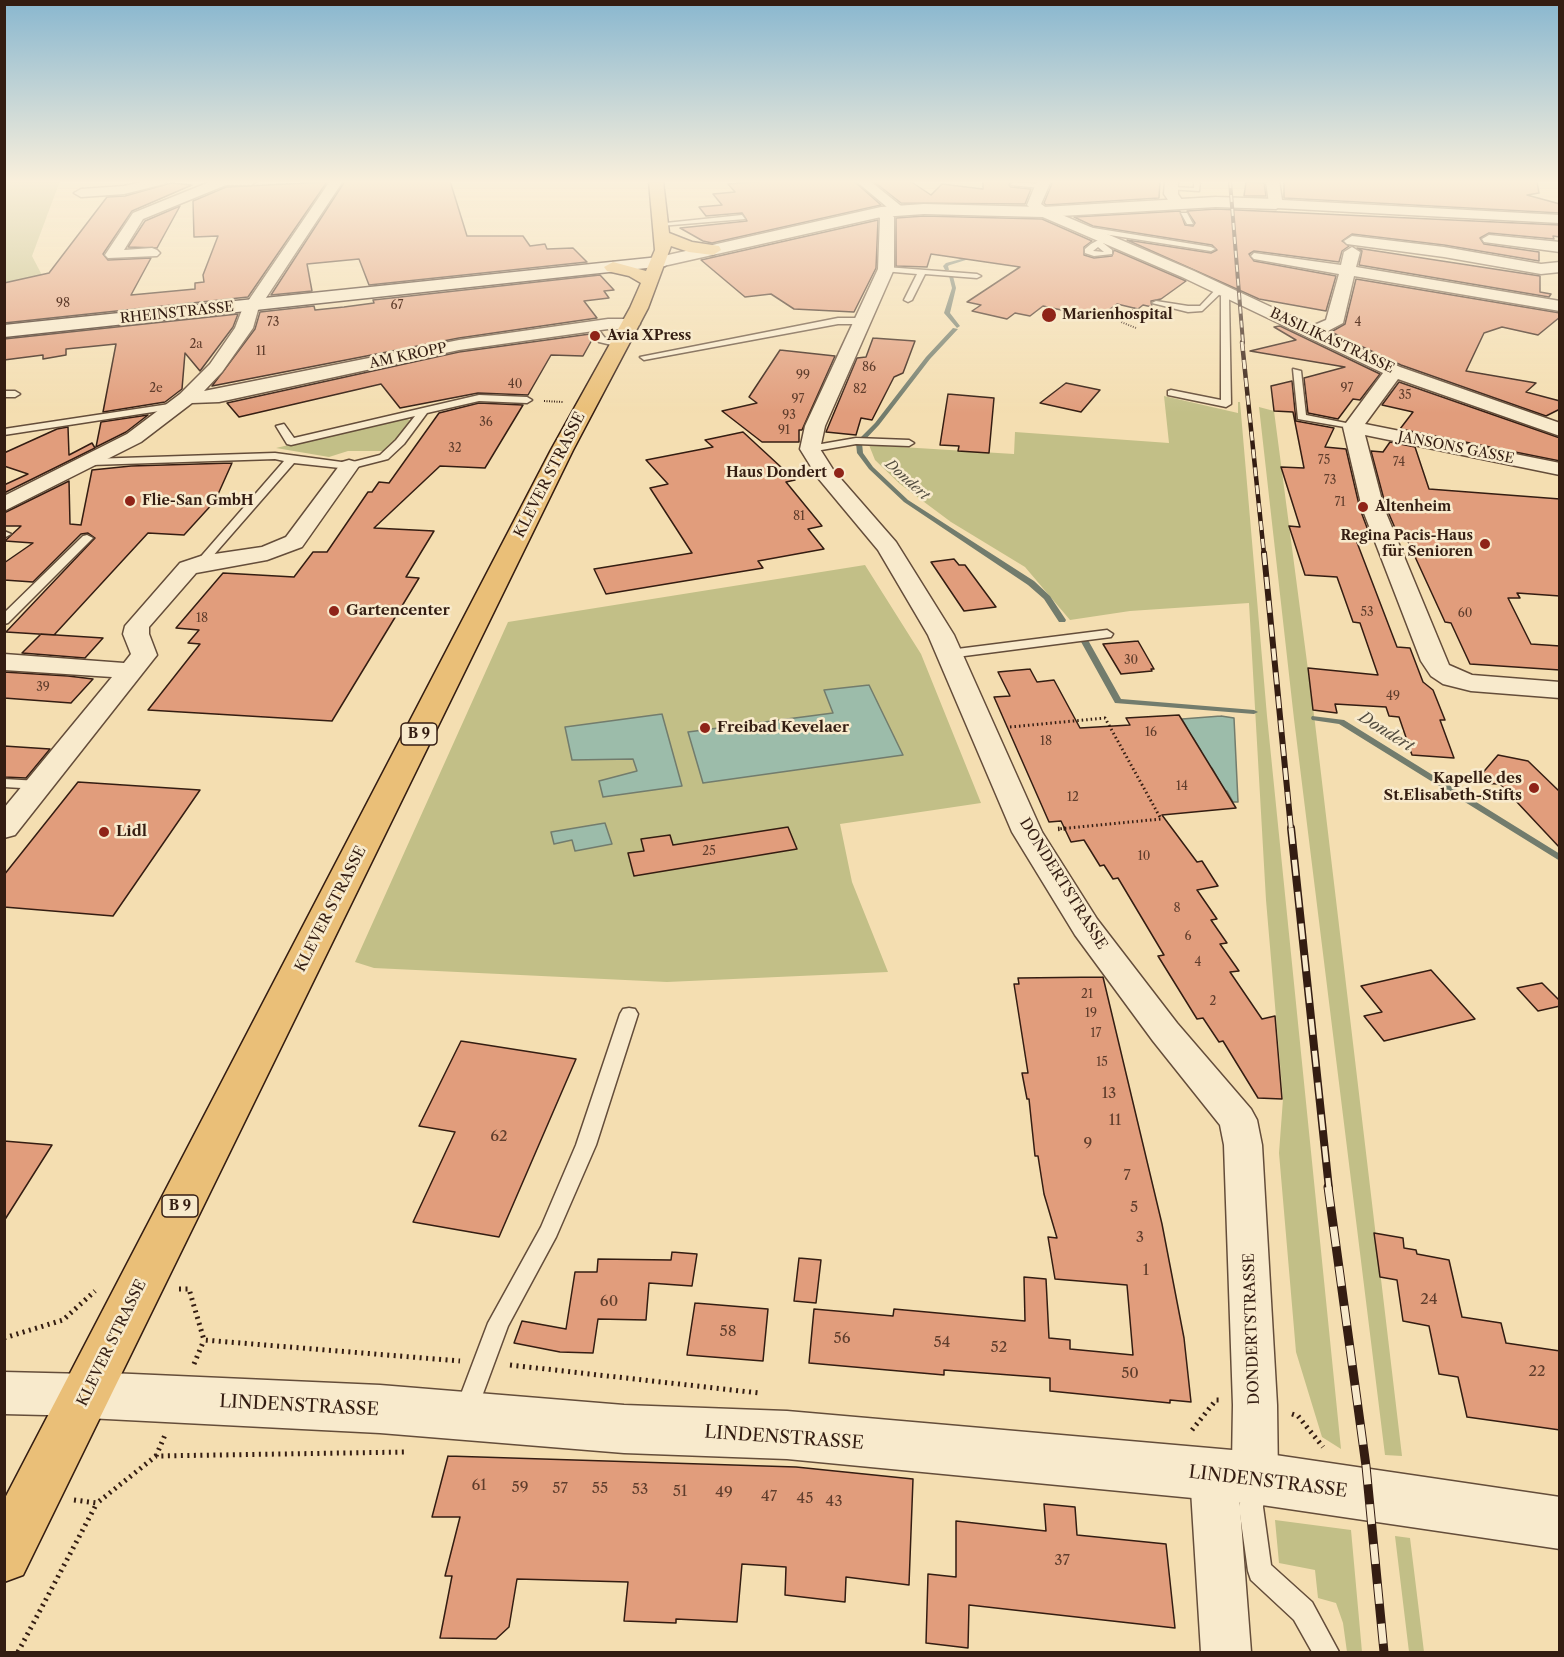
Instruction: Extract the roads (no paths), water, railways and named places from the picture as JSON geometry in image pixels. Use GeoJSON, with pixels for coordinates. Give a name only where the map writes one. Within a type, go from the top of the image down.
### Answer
{"type":"FeatureCollection","features":[{"type":"Feature","properties":{"kind":"main road","name":"KLEVER STRASSE"},"geometry":{"type":"LineString","coordinates":[[4,1556],[557,460],[622,338],[658,262]]}},
{"type":"Feature","properties":{"kind":"main road"},"geometry":{"type":"LineString","coordinates":[[613,267],[635,272],[650,280]]}},
{"type":"Feature","properties":{"kind":"street"},"geometry":{"type":"LineString","coordinates":[[4,505],[134,438],[182,402],[216,368],[244,328],[252,306],[284,258]]}},
{"type":"Feature","properties":{"kind":"street","name":"RHEINSTRASSE"},"geometry":{"type":"LineString","coordinates":[[4,331],[613,267],[675,258]]}},
{"type":"Feature","properties":{"kind":"street"},"geometry":{"type":"LineString","coordinates":[[810,449],[815,426],[886,269],[886,258]]}},
{"type":"Feature","properties":{"kind":"street","name":"BASILIKASTRASSE"},"geometry":{"type":"LineString","coordinates":[[1145,258],[1225,291],[1394,371],[1560,430]]}},
{"type":"Feature","properties":{"kind":"street"},"geometry":{"type":"LineString","coordinates":[[1273,258],[1560,306]]}},
{"type":"Feature","properties":{"kind":"street"},"geometry":{"type":"LineString","coordinates":[[1312,332],[1334,323],[1350,258]]}},
{"type":"Feature","properties":{"kind":"street"},"geometry":{"type":"LineString","coordinates":[[1471,258],[1541,268],[1560,267]]}},
{"type":"Feature","properties":{"kind":"street","name":"AM KROPP"},"geometry":{"type":"LineString","coordinates":[[182,402],[459,345],[622,338]]}},
{"type":"Feature","properties":{"kind":"street"},"geometry":{"type":"LineString","coordinates":[[1394,371],[1353,427],[1373,508],[1440,670],[1452,678],[1471,683],[1560,690]]}},
{"type":"Feature","properties":{"kind":"street","name":"JANSONS GASSE"},"geometry":{"type":"LineString","coordinates":[[1353,427],[1560,469]]}},
{"type":"Feature","properties":{"kind":"street","name":"DONDERTSTRASSE"},"geometry":{"type":"LineString","coordinates":[[810,449],[825,474],[888,547],[941,635],[1027,832],[1086,927],[1165,1032],[1238,1120],[1244,1156],[1255,1405],[1234,1476],[1217,1503],[1226,1653]]}},
{"type":"Feature","properties":{"kind":"street"},"geometry":{"type":"LineString","coordinates":[[4,828],[144,655],[136,634],[137,626],[188,568],[201,563],[283,549],[294,542],[349,466]]}},
{"type":"Feature","properties":{"kind":"street"},"geometry":{"type":"LineString","coordinates":[[4,662],[132,671]]}},
{"type":"Feature","properties":{"kind":"street","name":"LINDENSTRASSE"},"geometry":{"type":"LineString","coordinates":[[4,1393],[87,1395],[465,1416],[624,1429],[787,1436],[1234,1476],[1560,1523]]}},
{"type":"Feature","properties":{"kind":"lane"},"geometry":{"type":"LineString","coordinates":[[886,269],[977,276]]}},
{"type":"Feature","properties":{"kind":"lane"},"geometry":{"type":"LineString","coordinates":[[908,300],[918,278],[924,272]]}},
{"type":"Feature","properties":{"kind":"lane"},"geometry":{"type":"LineString","coordinates":[[1156,303],[1188,309],[1202,308],[1225,291]]}},
{"type":"Feature","properties":{"kind":"lane"},"geometry":{"type":"LineString","coordinates":[[1171,393],[1226,404],[1225,291]]}},
{"type":"Feature","properties":{"kind":"lane"},"geometry":{"type":"LineString","coordinates":[[622,338],[863,321]]}},
{"type":"Feature","properties":{"kind":"lane"},"geometry":{"type":"LineString","coordinates":[[1296,371],[1301,417],[1353,427]]}},
{"type":"Feature","properties":{"kind":"lane"},"geometry":{"type":"LineString","coordinates":[[4,394],[15,394]]}},
{"type":"Feature","properties":{"kind":"lane"},"geometry":{"type":"LineString","coordinates":[[281,426],[291,442],[479,398],[527,400]]}},
{"type":"Feature","properties":{"kind":"lane"},"geometry":{"type":"LineString","coordinates":[[6,428],[182,402]]}},
{"type":"Feature","properties":{"kind":"lane"},"geometry":{"type":"LineString","coordinates":[[91,462],[275,456],[291,460],[349,466],[384,457],[400,442],[424,411]]}},
{"type":"Feature","properties":{"kind":"lane"},"geometry":{"type":"LineString","coordinates":[[810,449],[861,441],[909,443]]}},
{"type":"Feature","properties":{"kind":"lane"},"geometry":{"type":"LineString","coordinates":[[201,563],[291,460]]}},
{"type":"Feature","properties":{"kind":"lane"},"geometry":{"type":"LineString","coordinates":[[4,620],[87,538]]}},
{"type":"Feature","properties":{"kind":"lane"},"geometry":{"type":"LineString","coordinates":[[949,654],[1107,634]]}},
{"type":"Feature","properties":{"kind":"lane"},"geometry":{"type":"LineString","coordinates":[[4,783],[39,785]]}},
{"type":"Feature","properties":{"kind":"lane"},"geometry":{"type":"LineString","coordinates":[[465,1416],[499,1323],[549,1230],[586,1145],[629,1014]]}},
{"type":"Feature","properties":{"kind":"lane"},"geometry":{"type":"LineString","coordinates":[[1234,1476],[1251,1507],[1260,1571],[1303,1611],[1326,1653]]}},
{"type":"Feature","properties":{"kind":"waterway","name":"Dondert"},"geometry":{"type":"LineString","coordinates":[[947,269],[945,266],[948,264],[967,259]]}},
{"type":"Feature","properties":{"kind":"waterway","name":"Dondert"},"geometry":{"type":"LineString","coordinates":[[951,276],[954,288],[947,313],[957,326]]}},
{"type":"Feature","properties":{"kind":"waterway","name":"Dondert"},"geometry":{"type":"LineString","coordinates":[[955,329],[928,358],[877,424],[862,439],[859,443],[860,453],[871,468],[906,501],[1031,583],[1047,598],[1062,620]]}},
{"type":"Feature","properties":{"kind":"waterway","name":"Dondert"},"geometry":{"type":"LineString","coordinates":[[1084,640],[1118,701],[1254,712]]}},
{"type":"Feature","properties":{"kind":"waterway","name":"Dondert"},"geometry":{"type":"LineString","coordinates":[[1315,718],[1341,722],[1560,858]]}},
{"type":"Feature","properties":{"kind":"railway"},"geometry":{"type":"LineString","coordinates":[[1236,258],[1243,343]]}},
{"type":"Feature","properties":{"kind":"railway"},"geometry":{"type":"LineString","coordinates":[[1242,342],[1264,554]]}},
{"type":"Feature","properties":{"kind":"railway"},"geometry":{"type":"LineString","coordinates":[[1264,553],[1291,829]]}},
{"type":"Feature","properties":{"kind":"railway"},"geometry":{"type":"LineString","coordinates":[[1291,828],[1329,1189]]}},
{"type":"Feature","properties":{"kind":"railway"},"geometry":{"type":"LineString","coordinates":[[1328,1187],[1366,1466],[1384,1652]]}},
{"type":"Feature","properties":{"kind":"place","name":"Marienhospital"},"geometry":{"type":"Point","coordinates":[1049,315]}},
{"type":"Feature","properties":{"kind":"place","name":"Avia XPress"},"geometry":{"type":"Point","coordinates":[595,336]}},
{"type":"Feature","properties":{"kind":"place","name":"Haus Dondert"},"geometry":{"type":"Point","coordinates":[839,473]}},
{"type":"Feature","properties":{"kind":"place","name":"Flie-San GmbH"},"geometry":{"type":"Point","coordinates":[130,501]}},
{"type":"Feature","properties":{"kind":"place","name":"Altenheim"},"geometry":{"type":"Point","coordinates":[1363,507]}},
{"type":"Feature","properties":{"kind":"place","name":"Regina Pacis-Haus für Senioren"},"geometry":{"type":"Point","coordinates":[1485,544]}},
{"type":"Feature","properties":{"kind":"place","name":"Gartencenter"},"geometry":{"type":"Point","coordinates":[334,611]}},
{"type":"Feature","properties":{"kind":"place","name":"Freibad Kevelaer"},"geometry":{"type":"Point","coordinates":[705,728]}},
{"type":"Feature","properties":{"kind":"place","name":"Kapelle des St.Elisabeth-Stifts"},"geometry":{"type":"Point","coordinates":[1534,788]}},
{"type":"Feature","properties":{"kind":"place","name":"Lidl"},"geometry":{"type":"Point","coordinates":[104,832]}}]}
